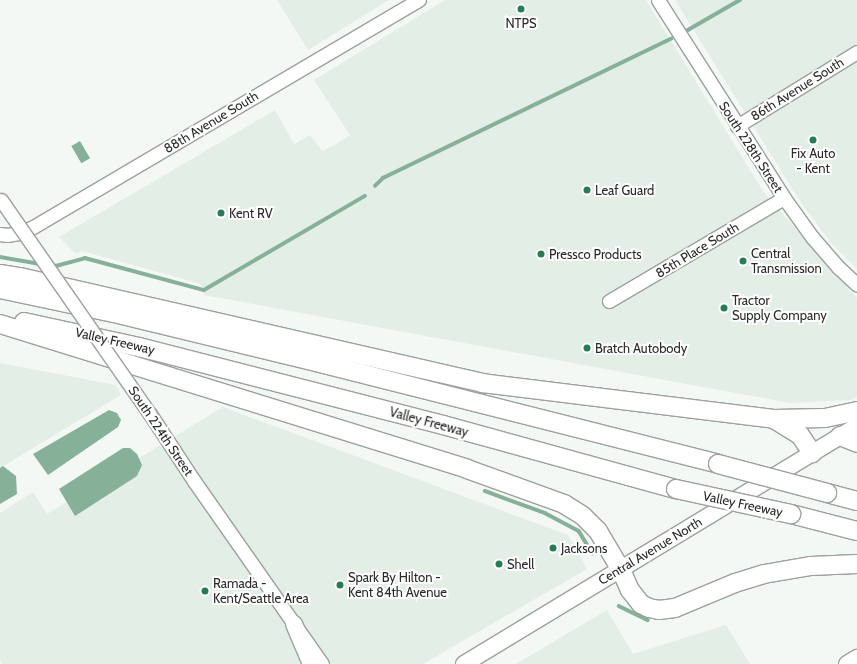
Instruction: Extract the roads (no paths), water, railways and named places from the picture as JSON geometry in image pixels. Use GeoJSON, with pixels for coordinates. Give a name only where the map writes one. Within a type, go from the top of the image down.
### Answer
{"type":"FeatureCollection","features":[{"type":"Feature","properties":{"kind":"highway"},"geometry":{"type":"LineString","coordinates":[[0,274],[28,279],[482,383],[774,419],[825,418],[857,411]]}},
{"type":"Feature","properties":{"kind":"highway","name":"Valley Freeway"},"geometry":{"type":"LineString","coordinates":[[0,289],[114,313],[316,362],[718,464],[857,501]]}},
{"type":"Feature","properties":{"kind":"highway","name":"Valley Freeway"},"geometry":{"type":"LineString","coordinates":[[0,317],[50,326],[147,348],[443,425],[676,489],[791,514],[857,531]]}},
{"type":"Feature","properties":{"kind":"highway"},"geometry":{"type":"LineString","coordinates":[[0,324],[460,467],[548,497],[574,510],[598,531],[621,570],[630,590],[641,604],[649,608],[659,610],[675,608],[735,583],[764,574],[811,566],[857,564]]}},
{"type":"Feature","properties":{"kind":"highway"},"geometry":{"type":"LineString","coordinates":[[774,419],[800,435],[812,453]]}},
{"type":"Feature","properties":{"kind":"highway"},"geometry":{"type":"LineString","coordinates":[[840,436],[857,443]]}},
{"type":"Feature","properties":{"kind":"main road","name":"Central Avenue North"},"geometry":{"type":"LineString","coordinates":[[464,664],[857,426]]}},
{"type":"Feature","properties":{"kind":"main road"},"geometry":{"type":"LineString","coordinates":[[294,624],[311,664]]}},
{"type":"Feature","properties":{"kind":"main road"},"geometry":{"type":"LineString","coordinates":[[847,664],[857,658]]}},
{"type":"Feature","properties":{"kind":"street","name":"88th Avenue South"},"geometry":{"type":"LineString","coordinates":[[0,234],[7,235],[19,233],[33,227],[419,0]]}},
{"type":"Feature","properties":{"kind":"street","name":"South 228th Street"},"geometry":{"type":"LineString","coordinates":[[658,0],[784,198],[812,237],[838,267],[857,285]]}},
{"type":"Feature","properties":{"kind":"street","name":"86th Avenue South"},"geometry":{"type":"LineString","coordinates":[[737,126],[857,52]]}},
{"type":"Feature","properties":{"kind":"street","name":"85th Place South"},"geometry":{"type":"LineString","coordinates":[[610,301],[784,198]]}},
{"type":"Feature","properties":{"kind":"street","name":"South 224th Street"},"geometry":{"type":"LineString","coordinates":[[1,199],[150,414],[194,481],[322,664]]}},
{"type":"Feature","properties":{"kind":"waterway"},"geometry":{"type":"LineString","coordinates":[[688,30],[740,0]]}},
{"type":"Feature","properties":{"kind":"waterway"},"geometry":{"type":"LineString","coordinates":[[375,186],[383,178],[671,39]]}},
{"type":"Feature","properties":{"kind":"waterway"},"geometry":{"type":"LineString","coordinates":[[51,265],[56,266],[85,258],[204,290],[365,196]]}},
{"type":"Feature","properties":{"kind":"waterway"},"geometry":{"type":"LineString","coordinates":[[0,257],[41,264]]}},
{"type":"Feature","properties":{"kind":"waterway"},"geometry":{"type":"LineString","coordinates":[[485,491],[545,513],[579,531],[592,553]]}},
{"type":"Feature","properties":{"kind":"waterway"},"geometry":{"type":"LineString","coordinates":[[619,606],[648,620]]}},
{"type":"Feature","properties":{"kind":"place","name":"NTPS"},"geometry":{"type":"Point","coordinates":[521,9]}},
{"type":"Feature","properties":{"kind":"place","name":"Fix Auto - Kent"},"geometry":{"type":"Point","coordinates":[813,140]}},
{"type":"Feature","properties":{"kind":"place","name":"Leaf Guard"},"geometry":{"type":"Point","coordinates":[587,190]}},
{"type":"Feature","properties":{"kind":"place","name":"Kent RV"},"geometry":{"type":"Point","coordinates":[221,213]}},
{"type":"Feature","properties":{"kind":"place","name":"Pressco Products"},"geometry":{"type":"Point","coordinates":[541,254]}},
{"type":"Feature","properties":{"kind":"place","name":"Central Transmission"},"geometry":{"type":"Point","coordinates":[743,261]}},
{"type":"Feature","properties":{"kind":"place","name":"Tractor Supply Company"},"geometry":{"type":"Point","coordinates":[724,308]}},
{"type":"Feature","properties":{"kind":"place","name":"Bratch Autobody"},"geometry":{"type":"Point","coordinates":[587,348]}},
{"type":"Feature","properties":{"kind":"place","name":"Jacksons"},"geometry":{"type":"Point","coordinates":[553,548]}},
{"type":"Feature","properties":{"kind":"place","name":"Shell"},"geometry":{"type":"Point","coordinates":[499,564]}},
{"type":"Feature","properties":{"kind":"place","name":"Spark By Hilton - Kent 84th Avenue"},"geometry":{"type":"Point","coordinates":[340,585]}},
{"type":"Feature","properties":{"kind":"place","name":"Ramada - Kent/Seattle Area"},"geometry":{"type":"Point","coordinates":[205,591]}}]}
